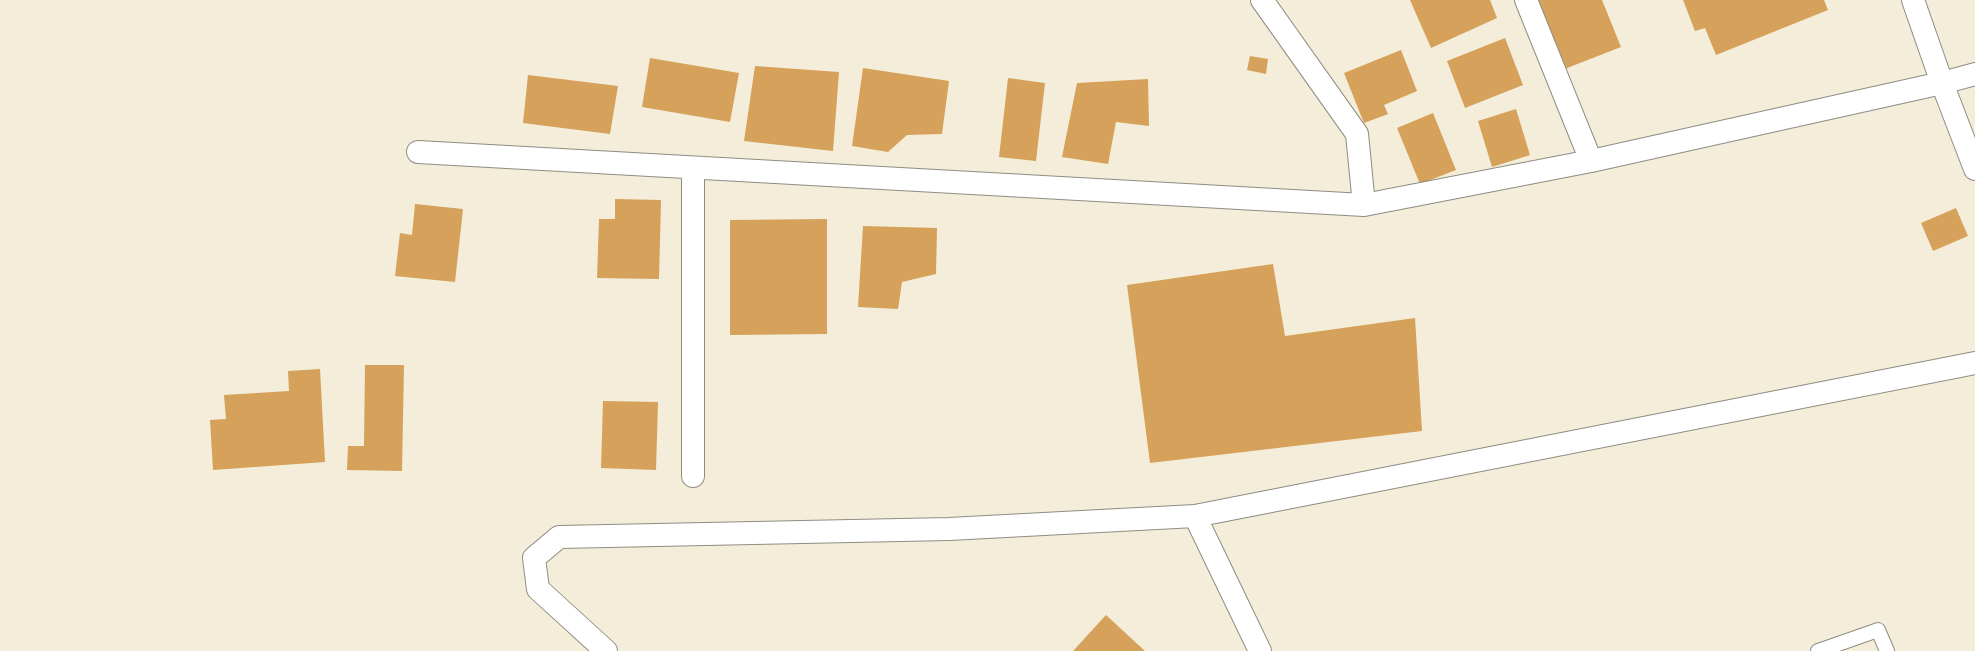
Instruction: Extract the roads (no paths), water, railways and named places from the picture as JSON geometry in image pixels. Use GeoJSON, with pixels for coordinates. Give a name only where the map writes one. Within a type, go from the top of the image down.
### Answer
{"type":"FeatureCollection","features":[{"type":"Feature","properties":{"kind":"street"},"geometry":{"type":"LineString","coordinates":[[1262,0],[1357,134],[1364,205]]}},
{"type":"Feature","properties":{"kind":"street"},"geometry":{"type":"LineString","coordinates":[[1526,0],[1591,161]]}},
{"type":"Feature","properties":{"kind":"street"},"geometry":{"type":"LineString","coordinates":[[1913,0],[1942,83],[1975,169]]}},
{"type":"Feature","properties":{"kind":"street"},"geometry":{"type":"LineString","coordinates":[[418,152],[693,169],[1364,205],[1591,161],[1942,83],[1975,74]]}},
{"type":"Feature","properties":{"kind":"street"},"geometry":{"type":"LineString","coordinates":[[693,169],[693,476]]}},
{"type":"Feature","properties":{"kind":"street"},"geometry":{"type":"LineString","coordinates":[[606,651],[538,589],[534,558],[559,537],[949,529],[1195,516],[1975,363]]}},
{"type":"Feature","properties":{"kind":"street"},"geometry":{"type":"LineString","coordinates":[[1195,516],[1260,651]]}},
{"type":"Feature","properties":{"kind":"lane"},"geometry":{"type":"LineString","coordinates":[[1818,651],[1878,630],[1887,651]]}}]}
